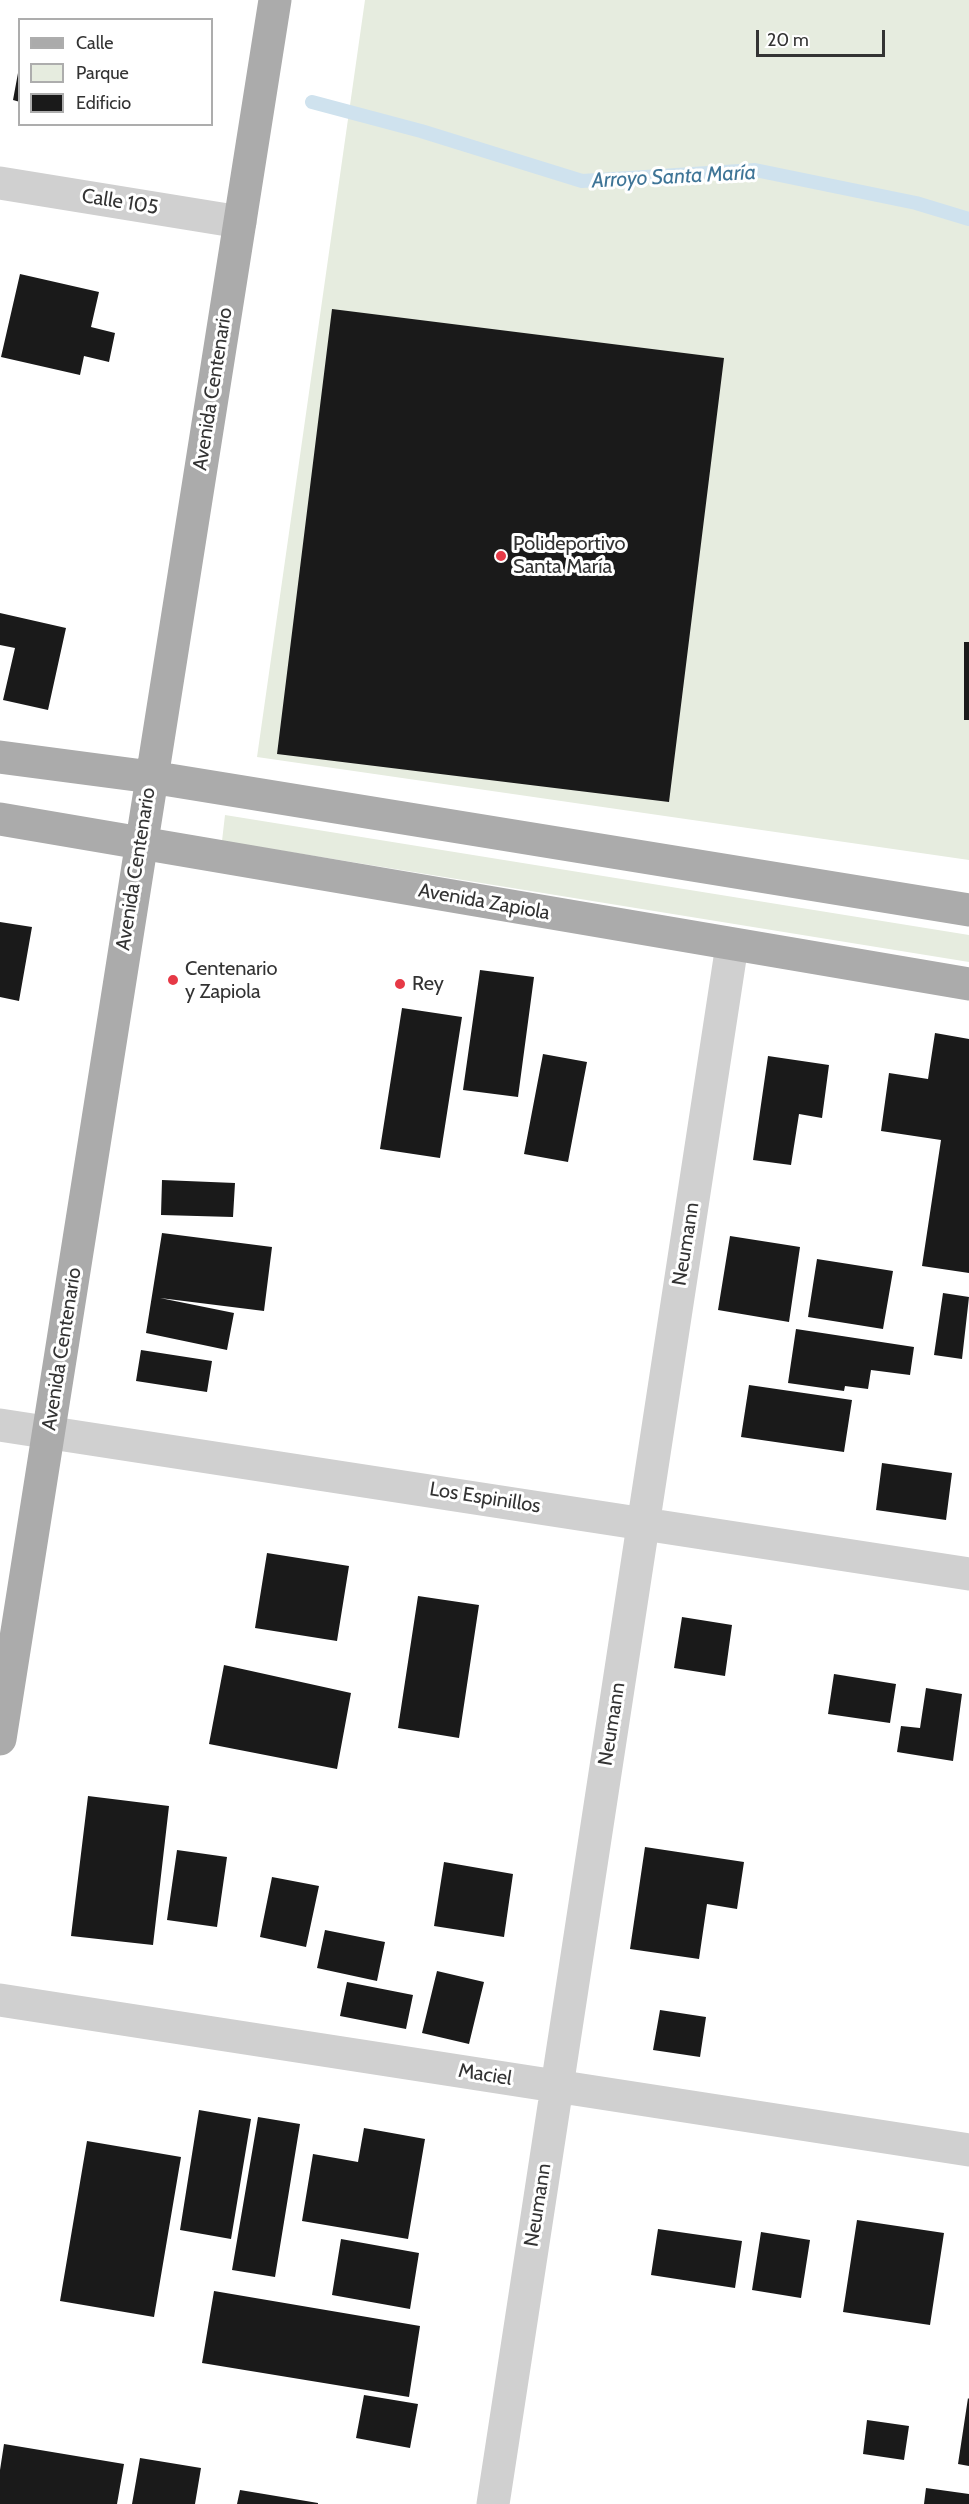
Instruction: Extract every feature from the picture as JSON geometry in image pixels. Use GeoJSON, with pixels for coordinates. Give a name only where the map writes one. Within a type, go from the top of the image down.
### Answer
{"type":"FeatureCollection","features":[{"type":"Feature","properties":{"kind":"main road","name":"Avenida Centenario"},"geometry":{"type":"LineString","coordinates":[[0,1738],[275,0]]}},
{"type":"Feature","properties":{"kind":"main road"},"geometry":{"type":"LineString","coordinates":[[0,757],[151,777],[969,910]]}},
{"type":"Feature","properties":{"kind":"main road","name":"Avenida Zapiola"},"geometry":{"type":"LineString","coordinates":[[0,819],[969,984]]}},
{"type":"Feature","properties":{"kind":"street","name":"Calle 105"},"geometry":{"type":"LineString","coordinates":[[0,183],[240,222]]}},
{"type":"Feature","properties":{"kind":"street","name":"Neumann"},"geometry":{"type":"LineString","coordinates":[[493,2504],[732,945]]}},
{"type":"Feature","properties":{"kind":"street","name":"Los Espinillos"},"geometry":{"type":"LineString","coordinates":[[0,1425],[969,1574]]}},
{"type":"Feature","properties":{"kind":"street","name":"Maciel"},"geometry":{"type":"LineString","coordinates":[[0,2000],[969,2150]]}},
{"type":"Feature","properties":{"kind":"green space"},"geometry":{"type":"Polygon","coordinates":[[[365,0],[969,0],[969,860],[257,757],[365,0]]]}},
{"type":"Feature","properties":{"kind":"green space"},"geometry":{"type":"Polygon","coordinates":[[[225,815],[969,935],[969,962],[222,841],[225,815]]]}},
{"type":"Feature","properties":{"kind":"building"},"geometry":{"type":"Polygon","coordinates":[[[18,73],[18,101],[13,100],[18,73]]]}},
{"type":"Feature","properties":{"kind":"building"},"geometry":{"type":"Polygon","coordinates":[[[20,274],[99,292],[91,327],[115,333],[109,362],[84,356],[80,375],[1,357],[20,274]]]}},
{"type":"Feature","properties":{"kind":"building","name":"Polideportivo Santa María"},"geometry":{"type":"Polygon","coordinates":[[[332,309],[724,358],[669,802],[277,754],[332,309]]]}},
{"type":"Feature","properties":{"kind":"building"},"geometry":{"type":"Polygon","coordinates":[[[0,613],[66,628],[48,710],[3,700],[15,648],[0,645],[0,613]]]}},
{"type":"Feature","properties":{"kind":"building"},"geometry":{"type":"Polygon","coordinates":[[[964,642],[969,642],[969,720],[964,720],[964,642]]]}},
{"type":"Feature","properties":{"kind":"building"},"geometry":{"type":"Polygon","coordinates":[[[0,922],[32,927],[19,1001],[0,997],[0,922]]]}},
{"type":"Feature","properties":{"kind":"building"},"geometry":{"type":"Polygon","coordinates":[[[480,970],[534,977],[518,1097],[463,1090],[480,970]]]}},
{"type":"Feature","properties":{"kind":"building"},"geometry":{"type":"Polygon","coordinates":[[[402,1008],[462,1017],[440,1158],[380,1149],[402,1008]]]}},
{"type":"Feature","properties":{"kind":"building"},"geometry":{"type":"Polygon","coordinates":[[[935,1033],[969,1039],[969,1273],[922,1266],[941,1140],[881,1131],[889,1073],[928,1079],[935,1033]]]}},
{"type":"Feature","properties":{"kind":"building"},"geometry":{"type":"Polygon","coordinates":[[[543,1054],[587,1062],[568,1162],[524,1154],[543,1054]]]}},
{"type":"Feature","properties":{"kind":"building"},"geometry":{"type":"Polygon","coordinates":[[[768,1056],[829,1065],[822,1118],[799,1114],[791,1165],[753,1160],[768,1056]]]}},
{"type":"Feature","properties":{"kind":"building"},"geometry":{"type":"Polygon","coordinates":[[[162,1180],[235,1183],[233,1217],[161,1215],[162,1180]]]}},
{"type":"Feature","properties":{"kind":"building"},"geometry":{"type":"Polygon","coordinates":[[[162,1233],[272,1247],[264,1311],[160,1298],[234,1313],[227,1350],[146,1333],[162,1233]]]}},
{"type":"Feature","properties":{"kind":"building"},"geometry":{"type":"Polygon","coordinates":[[[730,1236],[800,1247],[789,1322],[718,1310],[730,1236]]]}},
{"type":"Feature","properties":{"kind":"building"},"geometry":{"type":"Polygon","coordinates":[[[817,1259],[893,1271],[883,1329],[808,1317],[817,1259]]]}},
{"type":"Feature","properties":{"kind":"building"},"geometry":{"type":"Polygon","coordinates":[[[943,1293],[969,1297],[962,1359],[934,1355],[943,1293]]]}},
{"type":"Feature","properties":{"kind":"building"},"geometry":{"type":"Polygon","coordinates":[[[796,1329],[914,1347],[910,1375],[871,1370],[868,1389],[845,1386],[844,1391],[788,1383],[796,1329]]]}},
{"type":"Feature","properties":{"kind":"building"},"geometry":{"type":"Polygon","coordinates":[[[141,1350],[212,1361],[207,1392],[136,1381],[141,1350]]]}},
{"type":"Feature","properties":{"kind":"building"},"geometry":{"type":"Polygon","coordinates":[[[749,1385],[852,1400],[844,1452],[741,1437],[749,1385]]]}},
{"type":"Feature","properties":{"kind":"building"},"geometry":{"type":"Polygon","coordinates":[[[882,1463],[952,1473],[946,1520],[876,1510],[882,1463]]]}},
{"type":"Feature","properties":{"kind":"building"},"geometry":{"type":"Polygon","coordinates":[[[267,1553],[349,1566],[337,1641],[255,1628],[267,1553]]]}},
{"type":"Feature","properties":{"kind":"building"},"geometry":{"type":"Polygon","coordinates":[[[418,1596],[479,1605],[459,1738],[398,1728],[418,1596]]]}},
{"type":"Feature","properties":{"kind":"building"},"geometry":{"type":"Polygon","coordinates":[[[682,1617],[732,1625],[725,1676],[674,1668],[682,1617]]]}},
{"type":"Feature","properties":{"kind":"building"},"geometry":{"type":"Polygon","coordinates":[[[224,1665],[351,1693],[337,1769],[209,1744],[224,1665]]]}},
{"type":"Feature","properties":{"kind":"building"},"geometry":{"type":"Polygon","coordinates":[[[834,1674],[896,1684],[890,1723],[828,1714],[834,1674]]]}},
{"type":"Feature","properties":{"kind":"building"},"geometry":{"type":"Polygon","coordinates":[[[926,1688],[962,1694],[953,1761],[897,1752],[901,1726],[920,1728],[926,1688]]]}},
{"type":"Feature","properties":{"kind":"building"},"geometry":{"type":"Polygon","coordinates":[[[88,1796],[169,1806],[153,1945],[71,1936],[88,1796]]]}},
{"type":"Feature","properties":{"kind":"building"},"geometry":{"type":"Polygon","coordinates":[[[645,1847],[744,1862],[737,1909],[707,1904],[699,1959],[630,1949],[645,1847]]]}},
{"type":"Feature","properties":{"kind":"building"},"geometry":{"type":"Polygon","coordinates":[[[177,1850],[227,1857],[217,1927],[167,1920],[177,1850]]]}},
{"type":"Feature","properties":{"kind":"building"},"geometry":{"type":"Polygon","coordinates":[[[444,1862],[513,1874],[504,1937],[434,1926],[444,1862]]]}},
{"type":"Feature","properties":{"kind":"building"},"geometry":{"type":"Polygon","coordinates":[[[272,1877],[319,1886],[306,1947],[260,1937],[272,1877]]]}},
{"type":"Feature","properties":{"kind":"building"},"geometry":{"type":"Polygon","coordinates":[[[325,1930],[385,1942],[377,1981],[317,1968],[325,1930]]]}},
{"type":"Feature","properties":{"kind":"building"},"geometry":{"type":"Polygon","coordinates":[[[437,1971],[484,1982],[469,2044],[422,2033],[437,1971]]]}},
{"type":"Feature","properties":{"kind":"building"},"geometry":{"type":"Polygon","coordinates":[[[347,1982],[413,1995],[406,2029],[340,2016],[347,1982]]]}},
{"type":"Feature","properties":{"kind":"building"},"geometry":{"type":"Polygon","coordinates":[[[660,2010],[706,2017],[700,2057],[653,2050],[660,2010]]]}},
{"type":"Feature","properties":{"kind":"building"},"geometry":{"type":"Polygon","coordinates":[[[199,2110],[251,2119],[231,2239],[180,2230],[199,2110]]]}},
{"type":"Feature","properties":{"kind":"building"},"geometry":{"type":"Polygon","coordinates":[[[258,2117],[300,2124],[275,2277],[232,2270],[258,2117]]]}},
{"type":"Feature","properties":{"kind":"building"},"geometry":{"type":"Polygon","coordinates":[[[364,2128],[425,2139],[408,2239],[302,2221],[313,2154],[358,2162],[364,2128]]]}},
{"type":"Feature","properties":{"kind":"building"},"geometry":{"type":"Polygon","coordinates":[[[87,2141],[181,2157],[154,2317],[60,2301],[87,2141]]]}},
{"type":"Feature","properties":{"kind":"building"},"geometry":{"type":"Polygon","coordinates":[[[857,2220],[944,2233],[930,2325],[843,2312],[857,2220]]]}},
{"type":"Feature","properties":{"kind":"building"},"geometry":{"type":"Polygon","coordinates":[[[658,2229],[742,2241],[735,2288],[651,2275],[658,2229]]]}},
{"type":"Feature","properties":{"kind":"building"},"geometry":{"type":"Polygon","coordinates":[[[761,2232],[810,2240],[801,2298],[752,2290],[761,2232]]]}},
{"type":"Feature","properties":{"kind":"building"},"geometry":{"type":"Polygon","coordinates":[[[341,2239],[419,2253],[410,2309],[332,2295],[341,2239]]]}},
{"type":"Feature","properties":{"kind":"building"},"geometry":{"type":"Polygon","coordinates":[[[214,2291],[420,2326],[409,2397],[202,2363],[214,2291]]]}},
{"type":"Feature","properties":{"kind":"building"},"geometry":{"type":"Polygon","coordinates":[[[364,2395],[418,2404],[410,2448],[356,2438],[364,2395]]]}},
{"type":"Feature","properties":{"kind":"building"},"geometry":{"type":"Polygon","coordinates":[[[969,2399],[969,2466],[958,2464],[969,2399]]]}},
{"type":"Feature","properties":{"kind":"building"},"geometry":{"type":"Polygon","coordinates":[[[867,2420],[909,2426],[904,2460],[863,2454],[867,2420]]]}},
{"type":"Feature","properties":{"kind":"building"},"geometry":{"type":"Polygon","coordinates":[[[4,2444],[124,2464],[117,2504],[0,2504],[0,2470],[4,2444]]]}},
{"type":"Feature","properties":{"kind":"building"},"geometry":{"type":"Polygon","coordinates":[[[140,2458],[201,2468],[195,2504],[132,2504],[140,2458]]]}},
{"type":"Feature","properties":{"kind":"building"},"geometry":{"type":"Polygon","coordinates":[[[926,2488],[969,2494],[969,2504],[924,2504],[926,2488]]]}},
{"type":"Feature","properties":{"kind":"building"},"geometry":{"type":"Polygon","coordinates":[[[240,2490],[318,2503],[318,2504],[237,2504],[240,2490]]]}},
{"type":"Feature","properties":{"kind":"waterway","name":"Arroyo Santa María"},"geometry":{"type":"LineString","coordinates":[[312,102],[421,131],[582,181],[755,170],[916,203],[969,219]]}},
{"type":"Feature","properties":{"kind":"place","name":"Polideportivo Santa María"},"geometry":{"type":"Point","coordinates":[501,556]}},
{"type":"Feature","properties":{"kind":"place","name":"Centenario y Zapiola"},"geometry":{"type":"Point","coordinates":[173,980]}},
{"type":"Feature","properties":{"kind":"place","name":"Rey"},"geometry":{"type":"Point","coordinates":[400,984]}}]}
